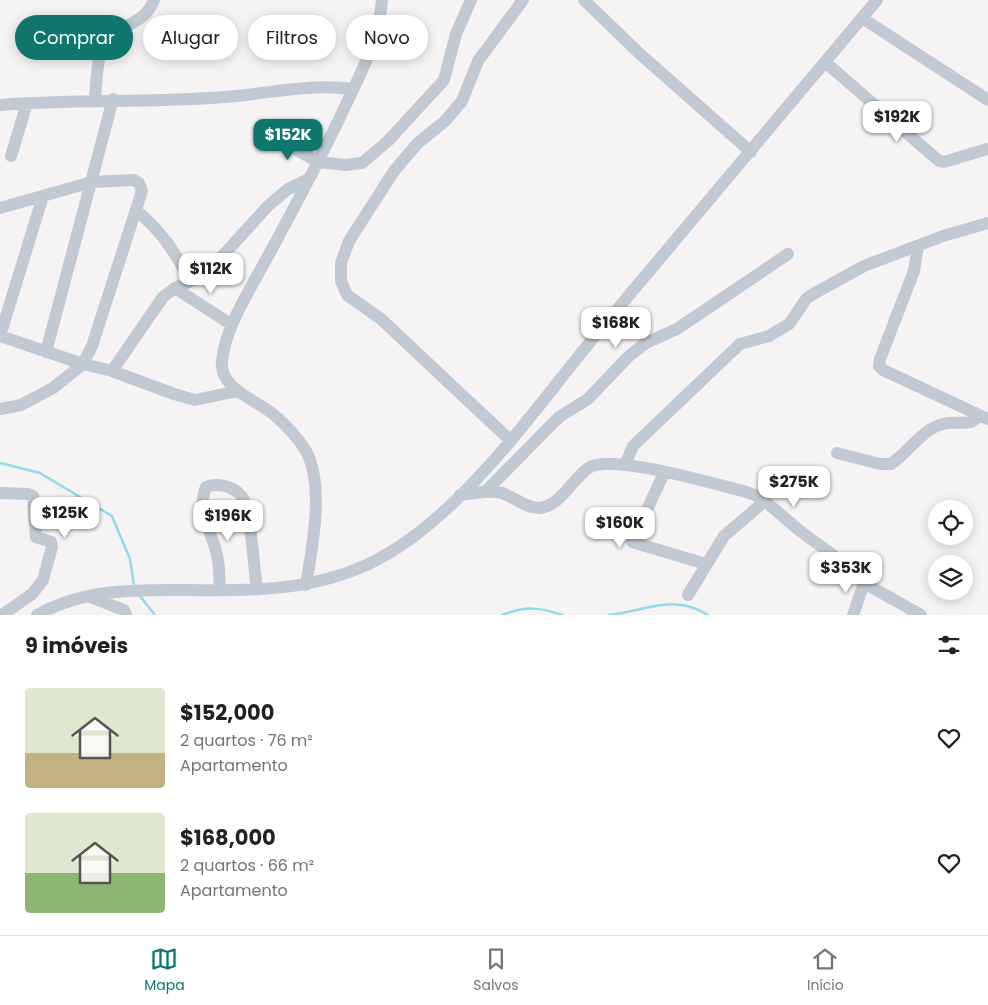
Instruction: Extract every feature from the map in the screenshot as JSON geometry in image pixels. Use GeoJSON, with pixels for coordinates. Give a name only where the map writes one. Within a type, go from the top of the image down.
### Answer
{"type":"FeatureCollection","features":[{"type":"Feature","properties":{"kind":"street"},"geometry":{"type":"LineString","coordinates":[[96,100],[98,64],[102,53],[117,32],[141,20],[149,11],[154,0]]}},
{"type":"Feature","properties":{"kind":"street"},"geometry":{"type":"LineString","coordinates":[[306,585],[313,546],[316,503],[313,473],[306,452],[273,414],[238,391],[224,377],[221,362],[232,325],[318,162],[372,50],[379,28],[382,0]]}},
{"type":"Feature","properties":{"kind":"street"},"geometry":{"type":"LineString","coordinates":[[261,141],[279,140],[318,162],[346,165],[362,163],[388,141],[444,80],[456,34],[471,0]]}},
{"type":"Feature","properties":{"kind":"street"},"geometry":{"type":"LineString","coordinates":[[510,440],[381,319],[347,295],[341,281],[341,263],[349,240],[394,171],[418,143],[445,121],[462,101],[478,61],[523,0]]}},
{"type":"Feature","properties":{"kind":"street"},"geometry":{"type":"LineString","coordinates":[[584,0],[640,54],[751,152]]}},
{"type":"Feature","properties":{"kind":"street"},"geometry":{"type":"LineString","coordinates":[[37,615],[84,595],[135,590],[257,589],[306,585],[330,580],[360,568],[399,548],[437,519],[510,440],[877,0]]}},
{"type":"Feature","properties":{"kind":"street"},"geometry":{"type":"LineString","coordinates":[[862,18],[988,100]]}},
{"type":"Feature","properties":{"kind":"street"},"geometry":{"type":"LineString","coordinates":[[825,62],[939,161],[944,162],[988,149]]}},
{"type":"Feature","properties":{"kind":"street"},"geometry":{"type":"LineString","coordinates":[[0,105],[113,99],[224,97],[308,87],[353,89]]}},
{"type":"Feature","properties":{"kind":"street"},"geometry":{"type":"LineString","coordinates":[[46,352],[113,99]]}},
{"type":"Feature","properties":{"kind":"street"},"geometry":{"type":"LineString","coordinates":[[11,156],[27,103]]}},
{"type":"Feature","properties":{"kind":"street"},"geometry":{"type":"LineString","coordinates":[[112,371],[163,297],[176,288],[206,274],[257,218],[288,189],[309,179]]}},
{"type":"Feature","properties":{"kind":"street"},"geometry":{"type":"LineString","coordinates":[[0,208],[92,182],[134,180],[139,183],[142,191],[92,346],[82,364],[53,388],[20,406],[0,409]]}},
{"type":"Feature","properties":{"kind":"street"},"geometry":{"type":"LineString","coordinates":[[43,196],[0,336],[82,364],[112,371],[195,400],[238,391]]}},
{"type":"Feature","properties":{"kind":"street"},"geometry":{"type":"LineString","coordinates":[[137,211],[154,225],[172,246],[190,281]]}},
{"type":"Feature","properties":{"kind":"street"},"geometry":{"type":"LineString","coordinates":[[625,465],[633,446],[740,344],[769,336],[782,328],[795,317],[807,298],[864,266],[988,223]]}},
{"type":"Feature","properties":{"kind":"street"},"geometry":{"type":"LineString","coordinates":[[918,246],[914,271],[899,306],[879,366],[883,370],[983,417]]}},
{"type":"Feature","properties":{"kind":"street"},"geometry":{"type":"LineString","coordinates":[[485,492],[559,417],[588,399],[629,356],[646,343],[677,329],[788,254]]}},
{"type":"Feature","properties":{"kind":"street"},"geometry":{"type":"LineString","coordinates":[[176,288],[232,325]]}},
{"type":"Feature","properties":{"kind":"street"},"geometry":{"type":"LineString","coordinates":[[837,453],[880,464],[891,464],[929,430],[945,423],[970,423],[983,417]]}},
{"type":"Feature","properties":{"kind":"street"},"geometry":{"type":"LineString","coordinates":[[460,495],[500,492],[521,500],[531,508],[542,508],[553,502],[592,466],[625,465],[743,491],[765,501],[800,531],[833,555],[864,583],[921,615]]}},
{"type":"Feature","properties":{"kind":"street"},"geometry":{"type":"LineString","coordinates":[[664,473],[632,542],[706,564]]}},
{"type":"Feature","properties":{"kind":"street"},"geometry":{"type":"LineString","coordinates":[[220,590],[218,557],[207,527],[202,498],[206,487],[213,485],[232,488],[245,502],[257,589]]}},
{"type":"Feature","properties":{"kind":"street"},"geometry":{"type":"LineString","coordinates":[[0,493],[28,494],[33,496],[36,536],[51,542],[52,547],[43,580],[32,594],[2,615]]}},
{"type":"Feature","properties":{"kind":"street"},"geometry":{"type":"LineString","coordinates":[[688,595],[724,536],[765,501]]}},
{"type":"Feature","properties":{"kind":"street"},"geometry":{"type":"LineString","coordinates":[[853,615],[864,583]]}},
{"type":"Feature","properties":{"kind":"street"},"geometry":{"type":"LineString","coordinates":[[84,595],[119,606],[126,615]]}},
{"type":"Feature","properties":{"kind":"waterway"},"geometry":{"type":"LineString","coordinates":[[0,463],[40,473],[112,516],[130,559],[134,586]]}},
{"type":"Feature","properties":{"kind":"waterway"},"geometry":{"type":"LineString","coordinates":[[139,595],[155,615]]}},
{"type":"Feature","properties":{"kind":"waterway"},"geometry":{"type":"LineString","coordinates":[[609,615],[671,604],[683,605],[708,615]]}},
{"type":"Feature","properties":{"kind":"waterway"},"geometry":{"type":"LineString","coordinates":[[502,615],[525,609],[546,610],[563,615]]}}]}
